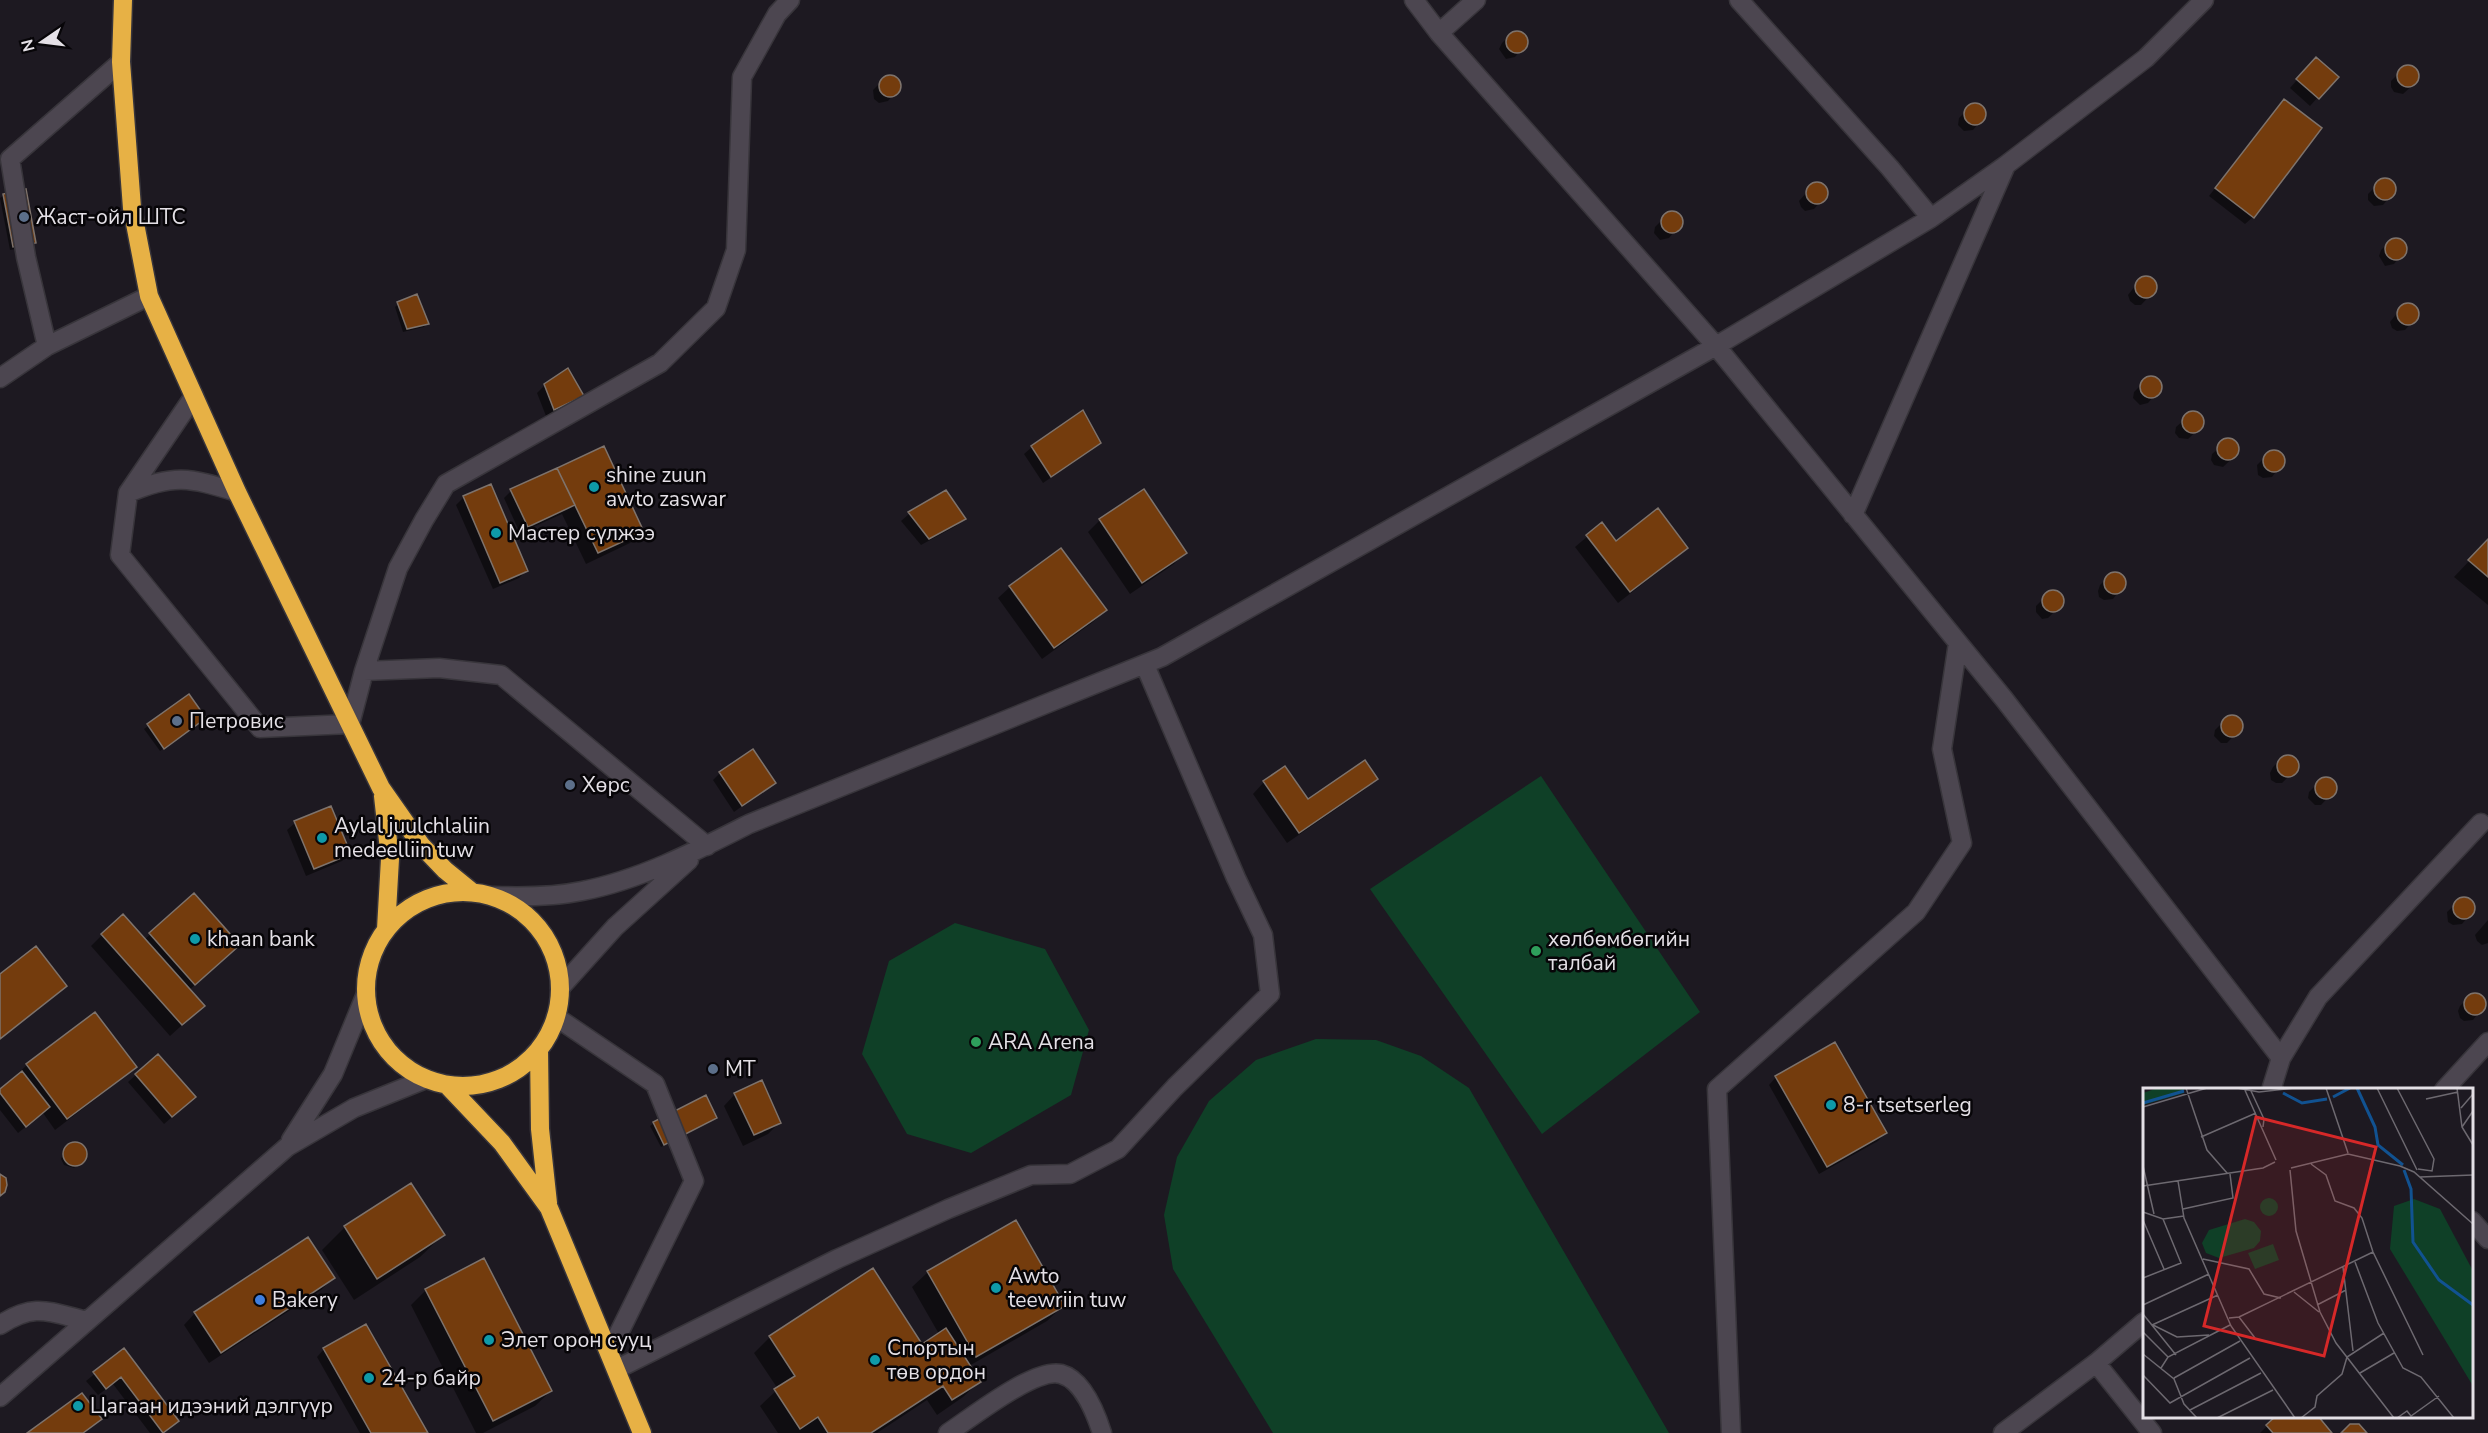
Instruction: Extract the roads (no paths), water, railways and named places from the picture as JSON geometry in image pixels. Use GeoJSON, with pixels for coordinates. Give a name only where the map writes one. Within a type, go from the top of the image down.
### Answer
{"type":"FeatureCollection","features":[{"type":"Feature","properties":{"kind":"highway"},"geometry":{"type":"LineString","coordinates":[[123,0],[121,62],[132,208],[149,296],[237,492],[381,789],[421,846],[472,892]]}},
{"type":"Feature","properties":{"kind":"highway"},"geometry":{"type":"LineString","coordinates":[[381,789],[390,859],[386,929]]}},
{"type":"Feature","properties":{"kind":"highway"},"geometry":{"type":"LineString","coordinates":[[472,892],[494,896],[520,910],[542,932],[555,958],[560,988],[556,1017],[539,1049],[514,1072],[482,1085],[447,1085],[426,1079],[402,1065],[383,1045],[371,1021],[366,994],[370,960],[386,929],[410,907],[440,894],[472,892]]}},
{"type":"Feature","properties":{"kind":"highway"},"geometry":{"type":"LineString","coordinates":[[539,1049],[540,1129],[549,1208]]}},
{"type":"Feature","properties":{"kind":"highway"},"geometry":{"type":"LineString","coordinates":[[447,1085],[502,1143],[549,1208],[642,1433]]}},
{"type":"Feature","properties":{"kind":"street"},"geometry":{"type":"LineString","coordinates":[[194,396],[128,493],[120,555],[260,728],[350,724],[364,671],[398,568],[446,484],[660,363],[716,308],[736,250],[742,77],[777,14],[790,0]]}},
{"type":"Feature","properties":{"kind":"street"},"geometry":{"type":"LineString","coordinates":[[1414,0],[1439,33],[1716,346],[2004,699],[2281,1058]]}},
{"type":"Feature","properties":{"kind":"street"},"geometry":{"type":"LineString","coordinates":[[1439,33],[1476,0]]}},
{"type":"Feature","properties":{"kind":"street"},"geometry":{"type":"LineString","coordinates":[[1739,0],[1890,168],[1931,218]]}},
{"type":"Feature","properties":{"kind":"street"},"geometry":{"type":"LineString","coordinates":[[494,896],[538,897],[581,891],[624,880],[707,846],[749,824],[1162,657],[1716,346],[1931,218],[2006,165],[2146,58],[2204,0]]}},
{"type":"Feature","properties":{"kind":"street"},"geometry":{"type":"LineString","coordinates":[[47,346],[26,257],[10,159],[121,62]]}},
{"type":"Feature","properties":{"kind":"street"},"geometry":{"type":"LineString","coordinates":[[1853,515],[2006,165]]}},
{"type":"Feature","properties":{"kind":"street"},"geometry":{"type":"LineString","coordinates":[[0,378],[47,346],[149,296]]}},
{"type":"Feature","properties":{"kind":"street"},"geometry":{"type":"LineString","coordinates":[[128,493],[153,482],[189,478],[237,492]]}},
{"type":"Feature","properties":{"kind":"street"},"geometry":{"type":"LineString","coordinates":[[1731,1433],[1717,1089],[1916,912],[1962,843],[1942,749],[1958,643]]}},
{"type":"Feature","properties":{"kind":"street"},"geometry":{"type":"LineString","coordinates":[[617,1369],[837,1259],[948,1209],[1031,1175],[1070,1174],[1118,1149],[1175,1087],[1270,994],[1263,935],[1231,867],[1145,664]]}},
{"type":"Feature","properties":{"kind":"street"},"geometry":{"type":"LineString","coordinates":[[364,671],[440,668],[501,675],[707,846]]}},
{"type":"Feature","properties":{"kind":"street"},"geometry":{"type":"LineString","coordinates":[[2273,1088],[2281,1058],[2318,997],[2481,823]]}},
{"type":"Feature","properties":{"kind":"street"},"geometry":{"type":"LineString","coordinates":[[560,988],[622,920],[707,846]]}},
{"type":"Feature","properties":{"kind":"street"},"geometry":{"type":"LineString","coordinates":[[287,1147],[333,1074],[366,994]]}},
{"type":"Feature","properties":{"kind":"street"},"geometry":{"type":"LineString","coordinates":[[556,1017],[655,1083],[694,1181],[610,1351]]}},
{"type":"Feature","properties":{"kind":"street"},"geometry":{"type":"LineString","coordinates":[[2445,1088],[2488,1042]]}},
{"type":"Feature","properties":{"kind":"street"},"geometry":{"type":"LineString","coordinates":[[0,1397],[287,1147],[354,1108],[426,1079]]}},
{"type":"Feature","properties":{"kind":"street"},"geometry":{"type":"LineString","coordinates":[[2473,1222],[2488,1239]]}},
{"type":"Feature","properties":{"kind":"street"},"geometry":{"type":"LineString","coordinates":[[0,1325],[18,1314],[38,1309],[87,1321]]}},
{"type":"Feature","properties":{"kind":"street"},"geometry":{"type":"LineString","coordinates":[[2003,1433],[2096,1363],[2143,1324]]}},
{"type":"Feature","properties":{"kind":"street"},"geometry":{"type":"LineString","coordinates":[[2096,1363],[2152,1433]]}},
{"type":"Feature","properties":{"kind":"street"},"geometry":{"type":"LineString","coordinates":[[948,1433],[1011,1391],[1045,1374],[1062,1374],[1078,1386],[1094,1408],[1102,1433]]}},
{"type":"Feature","properties":{"kind":"place","name":"Жаст-ойл ШТС"},"geometry":{"type":"Point","coordinates":[24,217]}},
{"type":"Feature","properties":{"kind":"place","name":"shine zuun awto zaswar"},"geometry":{"type":"Point","coordinates":[594,487]}},
{"type":"Feature","properties":{"kind":"place","name":"Мастер сүлжээ"},"geometry":{"type":"Point","coordinates":[496,533]}},
{"type":"Feature","properties":{"kind":"place","name":"Петровис"},"geometry":{"type":"Point","coordinates":[177,721]}},
{"type":"Feature","properties":{"kind":"place","name":"Хөрс"},"geometry":{"type":"Point","coordinates":[570,785]}},
{"type":"Feature","properties":{"kind":"place","name":"Aylal juulchlaliin medeelliin tuw"},"geometry":{"type":"Point","coordinates":[322,838]}},
{"type":"Feature","properties":{"kind":"place","name":"khaan bank"},"geometry":{"type":"Point","coordinates":[195,939]}},
{"type":"Feature","properties":{"kind":"place","name":"хөлбөмбөгийн талбай"},"geometry":{"type":"Point","coordinates":[1536,951]}},
{"type":"Feature","properties":{"kind":"place","name":"ARA Arena"},"geometry":{"type":"Point","coordinates":[976,1042]}},
{"type":"Feature","properties":{"kind":"place","name":"MT"},"geometry":{"type":"Point","coordinates":[713,1069]}},
{"type":"Feature","properties":{"kind":"place","name":"8-r tsetserleg"},"geometry":{"type":"Point","coordinates":[1831,1105]}},
{"type":"Feature","properties":{"kind":"place","name":"Awto teewriin tuw"},"geometry":{"type":"Point","coordinates":[996,1288]}},
{"type":"Feature","properties":{"kind":"place","name":"Bakery"},"geometry":{"type":"Point","coordinates":[260,1300]}},
{"type":"Feature","properties":{"kind":"place","name":"Элет орон сууц"},"geometry":{"type":"Point","coordinates":[489,1340]}},
{"type":"Feature","properties":{"kind":"place","name":"Спортын төв ордон"},"geometry":{"type":"Point","coordinates":[875,1360]}},
{"type":"Feature","properties":{"kind":"place","name":"24-р байр"},"geometry":{"type":"Point","coordinates":[369,1378]}},
{"type":"Feature","properties":{"kind":"place","name":"Цагаан идээний дэлгүүр"},"geometry":{"type":"Point","coordinates":[78,1406]}}]}
